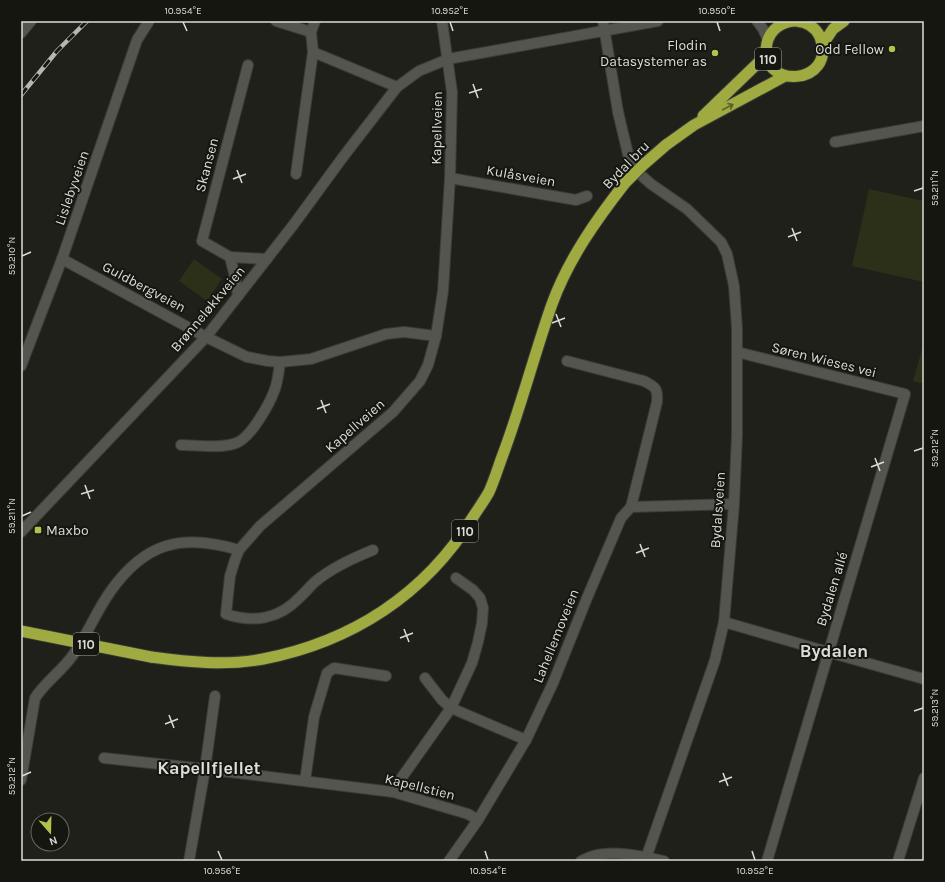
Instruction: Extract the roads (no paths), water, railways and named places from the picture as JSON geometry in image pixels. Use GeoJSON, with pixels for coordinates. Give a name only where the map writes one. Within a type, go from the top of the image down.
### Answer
{"type":"FeatureCollection","features":[{"type":"Feature","properties":{"kind":"highway","name":"110"},"geometry":{"type":"LineString","coordinates":[[795,21],[812,26],[819,34],[823,44],[823,54],[813,71],[804,76],[795,78],[785,76],[777,72],[771,65],[767,56],[766,48],[772,32],[779,26],[795,21]]}},
{"type":"Feature","properties":{"kind":"highway","name":"110"},"geometry":{"type":"LineString","coordinates":[[823,44],[833,29],[844,21]]}},
{"type":"Feature","properties":{"kind":"highway","name":"110"},"geometry":{"type":"LineString","coordinates":[[694,125],[746,74],[767,56]]}},
{"type":"Feature","properties":{"kind":"highway","name":"110"},"geometry":{"type":"LineString","coordinates":[[694,125],[785,76]]}},
{"type":"Feature","properties":{"kind":"highway","name":"Bydal bru"},"geometry":{"type":"LineString","coordinates":[[21,631],[151,657],[185,662],[221,663],[261,659],[308,647],[356,627],[392,606],[429,575],[460,539],[489,492],[508,439],[552,303],[571,262],[608,205],[625,183],[666,145],[694,125]]}},
{"type":"Feature","properties":{"kind":"street"},"geometry":{"type":"LineString","coordinates":[[21,33],[31,21]]}},
{"type":"Feature","properties":{"kind":"street","name":"Lislebyveien"},"geometry":{"type":"LineString","coordinates":[[21,366],[62,259],[138,40],[149,21]]}},
{"type":"Feature","properties":{"kind":"street"},"geometry":{"type":"LineString","coordinates":[[276,21],[311,32]]}},
{"type":"Feature","properties":{"kind":"street"},"geometry":{"type":"LineString","coordinates":[[296,174],[313,52],[311,32],[315,21]]}},
{"type":"Feature","properties":{"kind":"street","name":"Kapellveien"},"geometry":{"type":"LineString","coordinates":[[373,550],[339,565],[325,574],[283,611],[266,618],[256,619],[247,619],[226,614],[230,576],[234,560],[239,550],[260,526],[377,427],[408,397],[420,381],[428,365],[436,336],[443,291],[450,178],[452,92],[442,21]]}},
{"type":"Feature","properties":{"kind":"street","name":"Brønneløkkveien"},"geometry":{"type":"LineString","coordinates":[[21,532],[206,337],[397,87],[419,71],[448,59],[603,26],[658,21]]}},
{"type":"Feature","properties":{"kind":"street"},"geometry":{"type":"LineString","coordinates":[[757,21],[768,40]]}},
{"type":"Feature","properties":{"kind":"street","name":"Bydalsveien"},"geometry":{"type":"LineString","coordinates":[[603,26],[625,146],[634,169],[651,184],[688,209],[721,242],[727,254],[734,286],[737,328],[734,504],[724,622],[715,660],[646,859]]}},
{"type":"Feature","properties":{"kind":"street"},"geometry":{"type":"LineString","coordinates":[[313,52],[397,87]]}},
{"type":"Feature","properties":{"kind":"street","name":"Skansen"},"geometry":{"type":"LineString","coordinates":[[248,65],[202,241],[230,257],[267,259]]}},
{"type":"Feature","properties":{"kind":"street"},"geometry":{"type":"LineString","coordinates":[[835,142],[924,126]]}},
{"type":"Feature","properties":{"kind":"street","name":"Kulåsveien"},"geometry":{"type":"LineString","coordinates":[[450,178],[576,200],[587,196]]}},
{"type":"Feature","properties":{"kind":"street"},"geometry":{"type":"LineString","coordinates":[[230,257],[238,296]]}},
{"type":"Feature","properties":{"kind":"street","name":"Guldbergveien"},"geometry":{"type":"LineString","coordinates":[[62,259],[246,357],[280,362],[311,359],[386,334],[404,332],[436,336]]}},
{"type":"Feature","properties":{"kind":"street","name":"Søren Wieses vei"},"geometry":{"type":"LineString","coordinates":[[736,352],[905,394]]}},
{"type":"Feature","properties":{"kind":"street"},"geometry":{"type":"LineString","coordinates":[[566,361],[644,381],[653,385],[658,393],[631,508],[734,504]]}},
{"type":"Feature","properties":{"kind":"street"},"geometry":{"type":"LineString","coordinates":[[181,445],[224,446],[238,443],[244,439],[256,426],[270,401],[276,388],[280,362]]}},
{"type":"Feature","properties":{"kind":"street","name":"Bydalen allé"},"geometry":{"type":"LineString","coordinates":[[767,861],[905,394]]}},
{"type":"Feature","properties":{"kind":"street","name":"Lahellemoveien"},"geometry":{"type":"LineString","coordinates":[[449,861],[478,820],[526,740],[553,683],[621,518],[631,508]]}},
{"type":"Feature","properties":{"kind":"street"},"geometry":{"type":"LineString","coordinates":[[21,780],[35,698],[73,655],[109,593],[130,568],[153,551],[172,544],[184,542],[205,543],[239,550]]}},
{"type":"Feature","properties":{"kind":"street"},"geometry":{"type":"LineString","coordinates":[[393,792],[451,708],[472,663],[479,636],[482,608],[480,598],[477,594],[456,578]]}},
{"type":"Feature","properties":{"kind":"street"},"geometry":{"type":"LineString","coordinates":[[724,622],[924,678]]}},
{"type":"Feature","properties":{"kind":"street"},"geometry":{"type":"LineString","coordinates":[[305,781],[314,717],[327,673],[334,668],[386,676]]}},
{"type":"Feature","properties":{"kind":"street"},"geometry":{"type":"LineString","coordinates":[[425,678],[442,700],[451,708],[526,740]]}},
{"type":"Feature","properties":{"kind":"street"},"geometry":{"type":"LineString","coordinates":[[189,861],[205,768],[215,696]]}},
{"type":"Feature","properties":{"kind":"street","name":"Kapellstien"},"geometry":{"type":"LineString","coordinates":[[104,758],[205,768],[393,792],[468,814],[478,820]]}},
{"type":"Feature","properties":{"kind":"street"},"geometry":{"type":"LineString","coordinates":[[898,861],[924,778]]}},
{"type":"Feature","properties":{"kind":"street"},"geometry":{"type":"LineString","coordinates":[[581,861],[593,856],[613,854],[664,861]]}},
{"type":"Feature","properties":{"kind":"railway"},"geometry":{"type":"LineString","coordinates":[[21,95],[57,51],[87,21]]}},
{"type":"Feature","properties":{"kind":"place","name":"Odd Fellow"},"geometry":{"type":"Point","coordinates":[892,49]}},
{"type":"Feature","properties":{"kind":"place","name":"Flodin Datasystemer as"},"geometry":{"type":"Point","coordinates":[715,53]}},
{"type":"Feature","properties":{"kind":"place","name":"Maxbo"},"geometry":{"type":"Point","coordinates":[38,530]}},
{"type":"Feature","properties":{"kind":"district","name":"Bydalen"},"geometry":{"type":"Point","coordinates":[834,651]}},
{"type":"Feature","properties":{"kind":"district","name":"Kapellfjellet"},"geometry":{"type":"Point","coordinates":[209,768]}}]}
